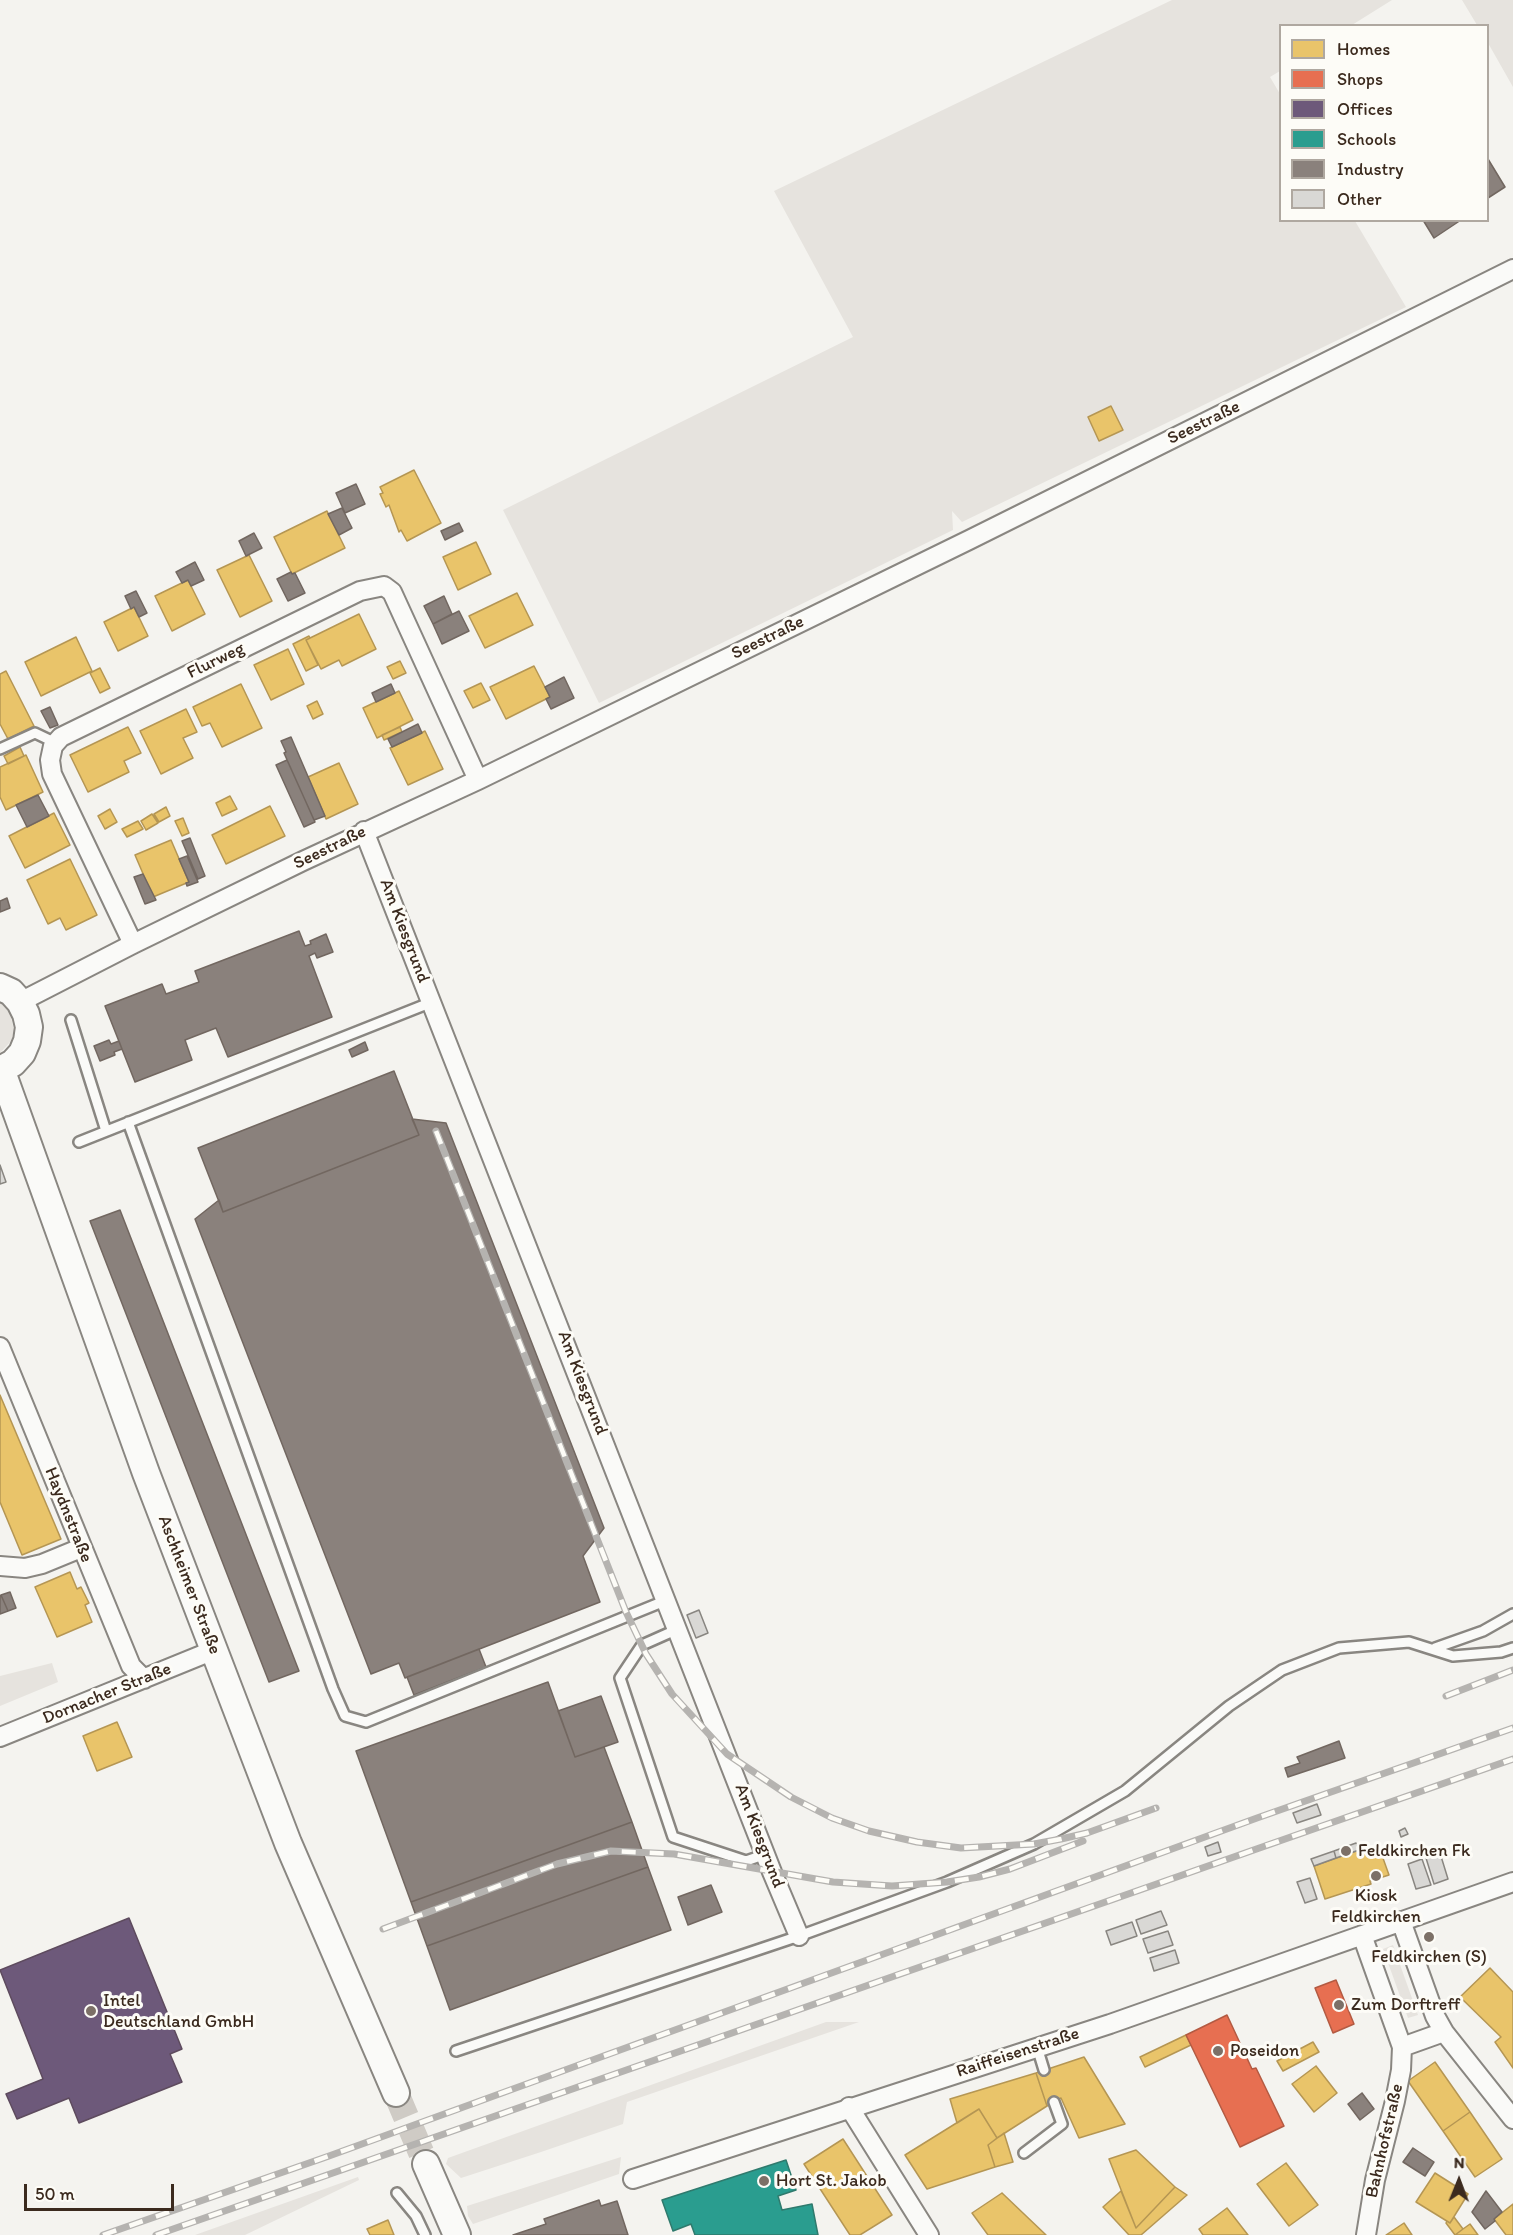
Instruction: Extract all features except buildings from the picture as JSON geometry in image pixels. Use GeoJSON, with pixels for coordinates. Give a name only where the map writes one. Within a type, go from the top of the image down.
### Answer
{"type":"FeatureCollection","features":[{"type":"Feature","properties":{"kind":"main road"},"geometry":{"type":"LineString","coordinates":[[0,987],[10,992],[20,1002],[29,1027],[22,1053],[13,1063],[1,1070]]}},
{"type":"Feature","properties":{"kind":"main road","name":"Aschheimer Straße"},"geometry":{"type":"LineString","coordinates":[[1,1070],[146,1473],[288,1843],[396,2093]]}},
{"type":"Feature","properties":{"kind":"main road"},"geometry":{"type":"LineString","coordinates":[[426,2164],[457,2235]]}},
{"type":"Feature","properties":{"kind":"street","name":"Seestraße"},"geometry":{"type":"LineString","coordinates":[[20,1002],[364,831],[478,780],[980,535],[1513,269]]}},
{"type":"Feature","properties":{"kind":"street","name":"Flurweg"},"geometry":{"type":"LineString","coordinates":[[56,742],[73,731],[360,591],[384,586],[392,592],[399,604],[478,780]]}},
{"type":"Feature","properties":{"kind":"street"},"geometry":{"type":"LineString","coordinates":[[56,742],[50,760],[52,774],[133,944]]}},
{"type":"Feature","properties":{"kind":"street","name":"Am Kiesgrund"},"geometry":{"type":"LineString","coordinates":[[364,831],[799,1936]]}},
{"type":"Feature","properties":{"kind":"street","name":"Haydnstraße"},"geometry":{"type":"LineString","coordinates":[[0,1347],[131,1666],[144,1679]]}},
{"type":"Feature","properties":{"kind":"street"},"geometry":{"type":"LineString","coordinates":[[0,1566],[25,1568],[42,1564],[81,1548]]}},
{"type":"Feature","properties":{"kind":"street","name":"Dornacher Straße"},"geometry":{"type":"LineString","coordinates":[[0,1737],[214,1650]]}},
{"type":"Feature","properties":{"kind":"street","name":"Raiffeisenstraße"},"geometry":{"type":"LineString","coordinates":[[633,2179],[1110,2024],[1513,1882]]}},
{"type":"Feature","properties":{"kind":"street"},"geometry":{"type":"LineString","coordinates":[[1401,1921],[1435,2016],[1444,2032],[1513,2119]]}},
{"type":"Feature","properties":{"kind":"street","name":"Bahnhofstraße"},"geometry":{"type":"LineString","coordinates":[[1362,1935],[1402,2047],[1401,2070],[1375,2180],[1366,2235]]}},
{"type":"Feature","properties":{"kind":"street"},"geometry":{"type":"LineString","coordinates":[[1402,2047],[1444,2032]]}},
{"type":"Feature","properties":{"kind":"street"},"geometry":{"type":"LineString","coordinates":[[849,2107],[929,2235]]}},
{"type":"Feature","properties":{"kind":"lane"},"geometry":{"type":"LineString","coordinates":[[0,749],[35,734],[56,742]]}},
{"type":"Feature","properties":{"kind":"lane"},"geometry":{"type":"LineString","coordinates":[[79,1142],[432,1002]]}},
{"type":"Feature","properties":{"kind":"lane"},"geometry":{"type":"LineString","coordinates":[[70,1020],[106,1131]]}},
{"type":"Feature","properties":{"kind":"lane"},"geometry":{"type":"LineString","coordinates":[[128,1122],[333,1689],[345,1716],[366,1722],[667,1600]]}},
{"type":"Feature","properties":{"kind":"lane"},"geometry":{"type":"LineString","coordinates":[[1435,1648],[1483,1631],[1513,1614]]}},
{"type":"Feature","properties":{"kind":"lane"},"geometry":{"type":"LineString","coordinates":[[678,1629],[642,1645],[620,1678],[673,1837],[746,1861],[765,1854]]}},
{"type":"Feature","properties":{"kind":"lane"},"geometry":{"type":"LineString","coordinates":[[456,2051],[799,1936],[946,1882],[1034,1844],[1125,1791],[1229,1706],[1282,1670],[1339,1648],[1409,1642],[1435,1648],[1453,1656],[1501,1652],[1513,1648]]}},
{"type":"Feature","properties":{"kind":"lane"},"geometry":{"type":"LineString","coordinates":[[1037,2047],[1044,2070]]}},
{"type":"Feature","properties":{"kind":"lane"},"geometry":{"type":"LineString","coordinates":[[1024,2153],[1062,2124],[1054,2102]]}},
{"type":"Feature","properties":{"kind":"lane"},"geometry":{"type":"LineString","coordinates":[[397,2193],[416,2216],[425,2235]]}},
{"type":"Feature","properties":{"kind":"shaded area"},"geometry":{"type":"Polygon","coordinates":[[[1172,0],[1392,0],[1354,24],[1279,24],[1279,72],[1270,77],[1279,92],[1279,222],[1356,222],[1406,307],[962,522],[952,511],[953,530],[599,703],[503,510],[853,337],[774,191],[1172,0]]]}},
{"type":"Feature","properties":{"kind":"shaded area"},"geometry":{"type":"Polygon","coordinates":[[[1462,0],[1513,0],[1513,87],[1489,45],[1489,24],[1476,24],[1462,0]]]}},
{"type":"Feature","properties":{"kind":"shaded area"},"geometry":{"type":"Polygon","coordinates":[[[0,1002],[10,1013],[14,1030],[11,1041],[0,1053],[0,1002]]]}},
{"type":"Feature","properties":{"kind":"shaded area"},"geometry":{"type":"Polygon","coordinates":[[[52,1663],[58,1682],[0,1706],[0,1676],[52,1663]]]}},
{"type":"Feature","properties":{"kind":"shaded area"},"geometry":{"type":"Polygon","coordinates":[[[1393,1945],[1418,2015],[1408,2018],[1383,1949],[1393,1945]]]}},
{"type":"Feature","properties":{"kind":"shaded area"},"geometry":{"type":"Polygon","coordinates":[[[826,2022],[859,2022],[627,2102],[623,2124],[461,2178],[446,2164],[448,2158],[826,2022]]]}},
{"type":"Feature","properties":{"kind":"shaded area"},"geometry":{"type":"Polygon","coordinates":[[[621,2157],[619,2174],[473,2224],[468,2216],[467,2206],[621,2157]]]}},
{"type":"Feature","properties":{"kind":"shaded area"},"geometry":{"type":"Polygon","coordinates":[[[358,2177],[359,2180],[245,2235],[195,2235],[358,2177]]]}},
{"type":"Feature","properties":{"kind":"tunnel"},"geometry":{"type":"LineString","coordinates":[[396,2093],[426,2164]]}},
{"type":"Feature","properties":{"kind":"railway"},"geometry":{"type":"LineString","coordinates":[[436,1131],[626,1612],[646,1654],[672,1694],[727,1754],[791,1797],[832,1818],[869,1831],[917,1842],[961,1848],[1034,1844],[1061,1839],[1087,1833],[1156,1808]]}},
{"type":"Feature","properties":{"kind":"railway"},"geometry":{"type":"LineString","coordinates":[[1446,1696],[1513,1670]]}},
{"type":"Feature","properties":{"kind":"railway"},"geometry":{"type":"LineString","coordinates":[[103,2235],[329,2156],[1257,1818],[1513,1728]]}},
{"type":"Feature","properties":{"kind":"railway"},"geometry":{"type":"LineString","coordinates":[[156,2235],[1513,1759]]}},
{"type":"Feature","properties":{"kind":"railway"},"geometry":{"type":"LineString","coordinates":[[383,1929],[557,1864],[611,1851],[674,1854],[833,1882],[892,1886],[979,1877],[1010,1869],[1083,1841]]}},
{"type":"Feature","properties":{"kind":"place","name":"Feldkirchen Fk"},"geometry":{"type":"Point","coordinates":[1346,1851]}},
{"type":"Feature","properties":{"kind":"place","name":"Kiosk Feldkirchen"},"geometry":{"type":"Point","coordinates":[1376,1876]}},
{"type":"Feature","properties":{"kind":"place","name":"Feldkirchen (S)"},"geometry":{"type":"Point","coordinates":[1429,1937]}},
{"type":"Feature","properties":{"kind":"place","name":"Zum Dorftreff"},"geometry":{"type":"Point","coordinates":[1339,2005]}},
{"type":"Feature","properties":{"kind":"place","name":"Intel Deutschland GmbH"},"geometry":{"type":"Point","coordinates":[91,2011]}},
{"type":"Feature","properties":{"kind":"place","name":"Poseidon"},"geometry":{"type":"Point","coordinates":[1218,2051]}},
{"type":"Feature","properties":{"kind":"place","name":"Hort St. Jakob"},"geometry":{"type":"Point","coordinates":[764,2181]}}]}
